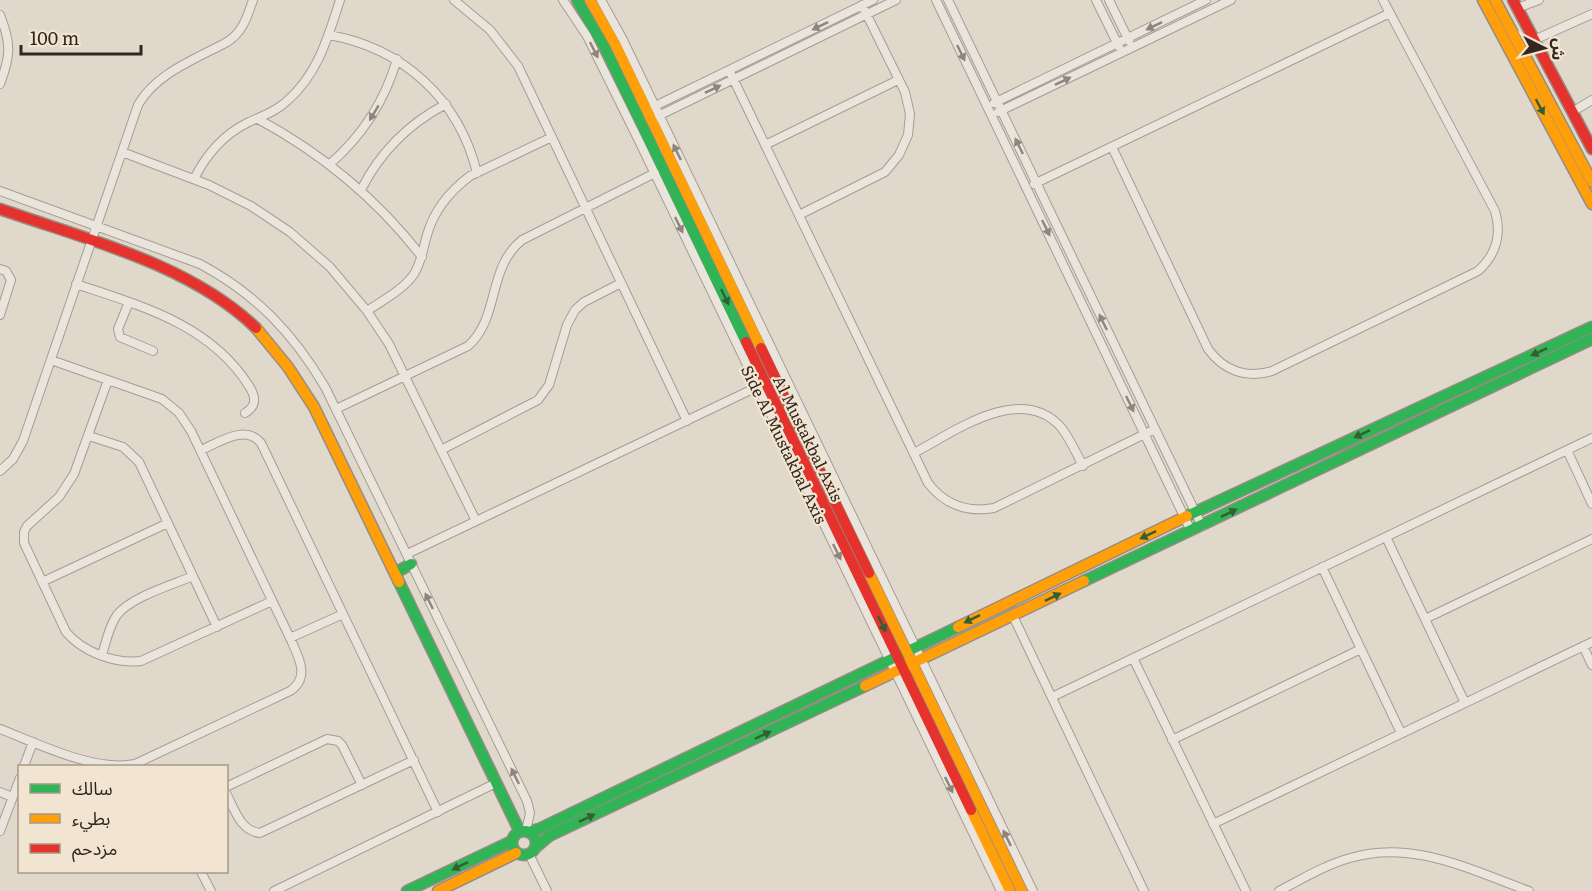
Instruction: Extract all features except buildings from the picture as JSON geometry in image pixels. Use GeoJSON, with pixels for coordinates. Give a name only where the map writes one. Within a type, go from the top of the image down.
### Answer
{"type":"FeatureCollection","features":[{"type":"Feature","properties":{"kind":"street"},"geometry":{"type":"LineString","coordinates":[[0,471],[13,459],[23,441],[138,105],[147,90],[163,77],[232,39],[244,25],[254,0]]}},
{"type":"Feature","properties":{"kind":"street"},"geometry":{"type":"LineString","coordinates":[[194,179],[204,160],[217,144],[241,126],[277,109],[303,84],[317,64],[340,0]]}},
{"type":"Feature","properties":{"kind":"street"},"geometry":{"type":"LineString","coordinates":[[454,0],[490,30],[510,54],[525,80],[687,421]]}},
{"type":"Feature","properties":{"kind":"street","name":"Side Al Mustakbal Axis"},"geometry":{"type":"LineString","coordinates":[[564,0],[587,36],[644,141],[655,173],[757,387],[902,653]]}},
{"type":"Feature","properties":{"kind":"street","name":"Al Mustakbal Axis"},"geometry":{"type":"LineString","coordinates":[[577,0],[649,115],[644,141],[902,653],[918,662],[1022,891]]}},
{"type":"Feature","properties":{"kind":"street","name":"Al Mustakbal Axis"},"geometry":{"type":"LineString","coordinates":[[590,0],[607,27],[902,653],[899,671],[1010,891]]}},
{"type":"Feature","properties":{"kind":"street"},"geometry":{"type":"LineString","coordinates":[[601,0],[615,22],[649,115]]}},
{"type":"Feature","properties":{"kind":"street"},"geometry":{"type":"LineString","coordinates":[[649,115],[729,70],[873,0]]}},
{"type":"Feature","properties":{"kind":"street"},"geometry":{"type":"LineString","coordinates":[[649,115],[734,79],[896,0]]}},
{"type":"Feature","properties":{"kind":"street"},"geometry":{"type":"LineString","coordinates":[[936,0],[1145,435],[1190,515]]}},
{"type":"Feature","properties":{"kind":"street"},"geometry":{"type":"LineString","coordinates":[[948,0],[1155,429],[1196,529]]}},
{"type":"Feature","properties":{"kind":"street"},"geometry":{"type":"LineString","coordinates":[[1096,0],[1122,53]]}},
{"type":"Feature","properties":{"kind":"street"},"geometry":{"type":"LineString","coordinates":[[1109,0],[1132,48]]}},
{"type":"Feature","properties":{"kind":"street"},"geometry":{"type":"LineString","coordinates":[[987,106],[1206,0]]}},
{"type":"Feature","properties":{"kind":"street"},"geometry":{"type":"LineString","coordinates":[[992,116],[1231,0]]}},
{"type":"Feature","properties":{"kind":"street"},"geometry":{"type":"LineString","coordinates":[[1112,147],[1213,356],[1225,366],[1248,374],[1272,371],[1478,271],[1492,254],[1498,233],[1495,212],[1383,0]]}},
{"type":"Feature","properties":{"kind":"street"},"geometry":{"type":"LineString","coordinates":[[1483,0],[1592,204]]}},
{"type":"Feature","properties":{"kind":"street"},"geometry":{"type":"LineString","coordinates":[[1495,0],[1592,182]]}},
{"type":"Feature","properties":{"kind":"street"},"geometry":{"type":"LineString","coordinates":[[1539,0],[1515,4],[1592,149]]}},
{"type":"Feature","properties":{"kind":"street"},"geometry":{"type":"LineString","coordinates":[[799,215],[885,172],[895,161],[906,142],[910,121],[907,99],[862,5]]}},
{"type":"Feature","properties":{"kind":"street"},"geometry":{"type":"LineString","coordinates":[[1026,188],[1390,13]]}},
{"type":"Feature","properties":{"kind":"street"},"geometry":{"type":"LineString","coordinates":[[0,15],[7,34],[9,49],[0,84]]}},
{"type":"Feature","properties":{"kind":"street"},"geometry":{"type":"LineString","coordinates":[[1534,40],[1590,15],[1592,25]]}},
{"type":"Feature","properties":{"kind":"street"},"geometry":{"type":"LineString","coordinates":[[329,35],[364,44],[397,59],[424,80],[446,104],[465,137],[477,172]]}},
{"type":"Feature","properties":{"kind":"street"},"geometry":{"type":"LineString","coordinates":[[330,164],[368,123],[385,92],[397,59]]}},
{"type":"Feature","properties":{"kind":"street"},"geometry":{"type":"LineString","coordinates":[[729,70],[928,483],[938,494],[950,503],[972,510],[987,510],[1002,506],[1155,429]]}},
{"type":"Feature","properties":{"kind":"street"},"geometry":{"type":"LineString","coordinates":[[765,145],[898,80]]}},
{"type":"Feature","properties":{"kind":"street"},"geometry":{"type":"LineString","coordinates":[[1572,112],[1592,100]]}},
{"type":"Feature","properties":{"kind":"street"},"geometry":{"type":"LineString","coordinates":[[361,190],[374,166],[396,140],[422,118],[446,104]]}},
{"type":"Feature","properties":{"kind":"street"},"geometry":{"type":"LineString","coordinates":[[258,119],[295,140],[330,164],[361,190],[399,229],[422,257]]}},
{"type":"Feature","properties":{"kind":"street"},"geometry":{"type":"LineString","coordinates":[[367,311],[403,287],[414,273],[422,257],[430,225],[440,207],[461,183],[477,172],[552,136]]}},
{"type":"Feature","properties":{"kind":"street"},"geometry":{"type":"LineString","coordinates":[[122,152],[194,179],[251,206],[290,232],[330,267],[367,311],[389,344],[476,521]]}},
{"type":"Feature","properties":{"kind":"street"},"geometry":{"type":"LineString","coordinates":[[336,409],[462,349],[473,341],[483,325],[503,262],[516,245],[655,173]]}},
{"type":"Feature","properties":{"kind":"street"},"geometry":{"type":"LineString","coordinates":[[0,191],[200,264],[254,299],[287,332],[325,387],[527,801],[530,819],[513,847],[516,853],[524,856],[549,836],[1592,339]]}},
{"type":"Feature","properties":{"kind":"street"},"geometry":{"type":"LineString","coordinates":[[0,209],[165,268],[202,286],[236,310],[266,338],[292,371],[314,407],[521,834]]}},
{"type":"Feature","properties":{"kind":"street"},"geometry":{"type":"LineString","coordinates":[[0,268],[6,271],[11,280],[0,315]]}},
{"type":"Feature","properties":{"kind":"street"},"geometry":{"type":"LineString","coordinates":[[441,450],[538,400],[549,385],[569,320],[575,310],[584,302],[621,283]]}},
{"type":"Feature","properties":{"kind":"street"},"geometry":{"type":"LineString","coordinates":[[76,284],[176,321],[223,354],[244,378],[255,397],[253,407],[246,413]]}},
{"type":"Feature","properties":{"kind":"street"},"geometry":{"type":"LineString","coordinates":[[129,302],[118,329],[120,337],[153,351]]}},
{"type":"Feature","properties":{"kind":"street"},"geometry":{"type":"LineString","coordinates":[[407,891],[521,834],[542,828],[1190,515],[1592,327]]}},
{"type":"Feature","properties":{"kind":"street"},"geometry":{"type":"LineString","coordinates":[[51,360],[154,396],[172,406],[187,423],[302,667],[300,681],[296,687],[147,763],[122,765]]}},
{"type":"Feature","properties":{"kind":"street"},"geometry":{"type":"LineString","coordinates":[[108,380],[80,462],[67,486],[47,509],[27,526],[24,532],[24,543],[66,632],[83,648],[125,661],[141,661],[272,601]]}},
{"type":"Feature","properties":{"kind":"street"},"geometry":{"type":"LineString","coordinates":[[395,573],[409,559],[476,521],[757,387]]}},
{"type":"Feature","properties":{"kind":"street"},"geometry":{"type":"LineString","coordinates":[[914,453],[988,415],[1005,409],[1023,409],[1039,413],[1059,425],[1083,466]]}},
{"type":"Feature","properties":{"kind":"street"},"geometry":{"type":"LineString","coordinates":[[201,450],[244,434],[254,436],[261,443],[438,812]]}},
{"type":"Feature","properties":{"kind":"street"},"geometry":{"type":"LineString","coordinates":[[89,436],[117,444],[134,456],[142,467],[217,627]]}},
{"type":"Feature","properties":{"kind":"street"},"geometry":{"type":"LineString","coordinates":[[1052,697],[1592,438]]}},
{"type":"Feature","properties":{"kind":"street"},"geometry":{"type":"LineString","coordinates":[[1566,450],[1592,504]]}},
{"type":"Feature","properties":{"kind":"street"},"geometry":{"type":"LineString","coordinates":[[42,582],[168,523]]}},
{"type":"Feature","properties":{"kind":"street"},"geometry":{"type":"LineString","coordinates":[[1386,537],[1465,703]]}},
{"type":"Feature","properties":{"kind":"street"},"geometry":{"type":"LineString","coordinates":[[1425,619],[1592,539]]}},
{"type":"Feature","properties":{"kind":"street"},"geometry":{"type":"LineString","coordinates":[[1322,567],[1401,733]]}},
{"type":"Feature","properties":{"kind":"street"},"geometry":{"type":"LineString","coordinates":[[102,655],[111,626],[122,610],[131,603],[193,576]]}},
{"type":"Feature","properties":{"kind":"street"},"geometry":{"type":"LineString","coordinates":[[290,638],[343,614]]}},
{"type":"Feature","properties":{"kind":"street"},"geometry":{"type":"LineString","coordinates":[[1013,616],[1144,891]]}},
{"type":"Feature","properties":{"kind":"street"},"geometry":{"type":"LineString","coordinates":[[1213,824],[1592,642]]}},
{"type":"Feature","properties":{"kind":"street"},"geometry":{"type":"LineString","coordinates":[[1583,646],[1592,665]]}},
{"type":"Feature","properties":{"kind":"street"},"geometry":{"type":"LineString","coordinates":[[1172,740],[1361,650]]}},
{"type":"Feature","properties":{"kind":"street"},"geometry":{"type":"LineString","coordinates":[[1133,658],[1246,891]]}},
{"type":"Feature","properties":{"kind":"street"},"geometry":{"type":"LineString","coordinates":[[918,662],[1033,891]]}},
{"type":"Feature","properties":{"kind":"street"},"geometry":{"type":"LineString","coordinates":[[899,671],[1000,891]]}},
{"type":"Feature","properties":{"kind":"street"},"geometry":{"type":"LineString","coordinates":[[0,729],[106,765]]}},
{"type":"Feature","properties":{"kind":"street"},"geometry":{"type":"LineString","coordinates":[[228,785],[327,739],[338,741],[342,745],[362,785]]}},
{"type":"Feature","properties":{"kind":"street"},"geometry":{"type":"LineString","coordinates":[[24,765],[33,742]]}},
{"type":"Feature","properties":{"kind":"street"},"geometry":{"type":"LineString","coordinates":[[228,797],[243,825],[250,831],[260,833],[414,760]]}},
{"type":"Feature","properties":{"kind":"street"},"geometry":{"type":"LineString","coordinates":[[0,831],[18,783]]}},
{"type":"Feature","properties":{"kind":"street"},"geometry":{"type":"LineString","coordinates":[[273,891],[496,783]]}},
{"type":"Feature","properties":{"kind":"street"},"geometry":{"type":"LineString","coordinates":[[620,789],[625,800]]}},
{"type":"Feature","properties":{"kind":"street"},"geometry":{"type":"LineString","coordinates":[[0,792],[12,797]]}},
{"type":"Feature","properties":{"kind":"street"},"geometry":{"type":"LineString","coordinates":[[521,834],[535,837],[533,850],[547,891]]}},
{"type":"Feature","properties":{"kind":"street"},"geometry":{"type":"LineString","coordinates":[[1279,891],[1347,859],[1371,853],[1395,851],[1436,858],[1529,891]]}},
{"type":"Feature","properties":{"kind":"street"},"geometry":{"type":"LineString","coordinates":[[438,891],[516,853]]}},
{"type":"Feature","properties":{"kind":"street"},"geometry":{"type":"LineString","coordinates":[[202,873],[211,891]]}},
{"type":"Feature","properties":{"kind":"traffic: fast"},"geometry":{"type":"LineString","coordinates":[[577,0],[605,48],[746,342]]}},
{"type":"Feature","properties":{"kind":"traffic: fast"},"geometry":{"type":"LineString","coordinates":[[1187,516],[1592,327]]}},
{"type":"Feature","properties":{"kind":"traffic: fast"},"geometry":{"type":"LineString","coordinates":[[1084,581],[1592,339]]}},
{"type":"Feature","properties":{"kind":"traffic: fast"},"geometry":{"type":"LineString","coordinates":[[395,573],[411,564]]}},
{"type":"Feature","properties":{"kind":"traffic: fast"},"geometry":{"type":"LineString","coordinates":[[399,582],[520,832]]}},
{"type":"Feature","properties":{"kind":"traffic: fast"},"geometry":{"type":"LineString","coordinates":[[528,832],[539,829],[958,627]]}},
{"type":"Feature","properties":{"kind":"traffic: fast"},"geometry":{"type":"LineString","coordinates":[[536,847],[549,836],[865,686]]}},
{"type":"Feature","properties":{"kind":"traffic: fast"},"geometry":{"type":"LineString","coordinates":[[524,831],[533,834],[536,843],[533,852],[524,855],[515,852],[512,843],[515,834],[524,831]]}},
{"type":"Feature","properties":{"kind":"traffic: fast"},"geometry":{"type":"LineString","coordinates":[[407,891],[512,841]]}},
{"type":"Feature","properties":{"kind":"traffic: slow"},"geometry":{"type":"LineString","coordinates":[[590,0],[615,44],[761,348]]}},
{"type":"Feature","properties":{"kind":"traffic: slow"},"geometry":{"type":"LineString","coordinates":[[1483,0],[1592,204]]}},
{"type":"Feature","properties":{"kind":"traffic: slow"},"geometry":{"type":"LineString","coordinates":[[1495,0],[1592,182]]}},
{"type":"Feature","properties":{"kind":"traffic: slow"},"geometry":{"type":"LineString","coordinates":[[256,328],[288,367],[314,407],[399,582]]}},
{"type":"Feature","properties":{"kind":"traffic: slow"},"geometry":{"type":"LineString","coordinates":[[958,627],[1187,516]]}},
{"type":"Feature","properties":{"kind":"traffic: slow"},"geometry":{"type":"LineString","coordinates":[[869,573],[1022,891]]}},
{"type":"Feature","properties":{"kind":"traffic: slow"},"geometry":{"type":"LineString","coordinates":[[865,686],[1084,581]]}},
{"type":"Feature","properties":{"kind":"traffic: slow"},"geometry":{"type":"LineString","coordinates":[[971,810],[1010,891]]}},
{"type":"Feature","properties":{"kind":"traffic: slow"},"geometry":{"type":"LineString","coordinates":[[438,891],[516,853]]}},
{"type":"Feature","properties":{"kind":"traffic: jam"},"geometry":{"type":"LineString","coordinates":[[1513,0],[1592,149]]}},
{"type":"Feature","properties":{"kind":"traffic: jam"},"geometry":{"type":"LineString","coordinates":[[0,209],[101,243],[168,270],[230,306],[256,328]]}},
{"type":"Feature","properties":{"kind":"traffic: jam"},"geometry":{"type":"LineString","coordinates":[[746,342],[971,810]]}},
{"type":"Feature","properties":{"kind":"traffic: jam"},"geometry":{"type":"LineString","coordinates":[[761,348],[869,573]]}}]}
